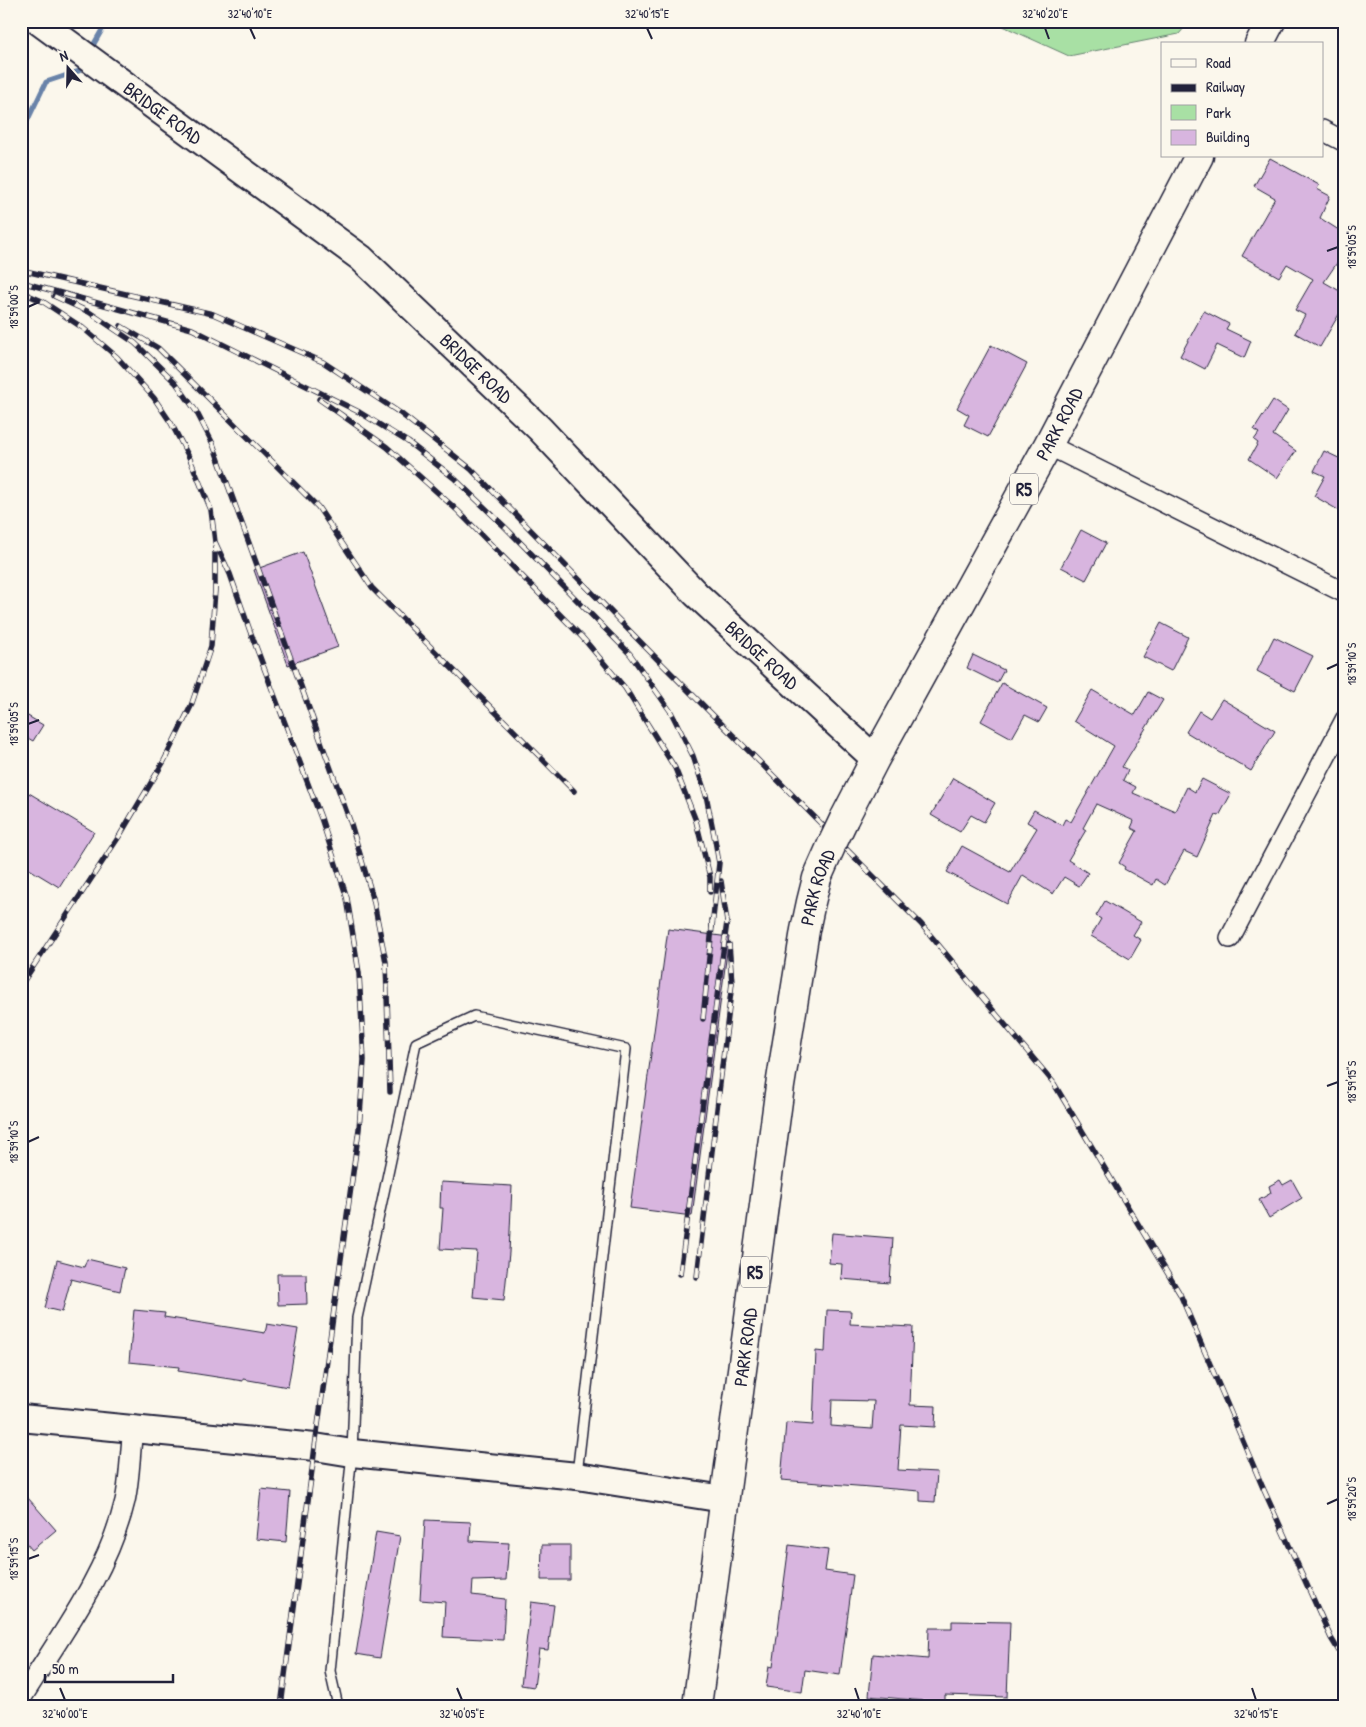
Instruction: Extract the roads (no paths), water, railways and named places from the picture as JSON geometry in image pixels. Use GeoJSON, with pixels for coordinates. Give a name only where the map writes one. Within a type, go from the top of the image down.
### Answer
{"type":"FeatureCollection","features":[{"type":"Feature","properties":{"kind":"highway"},"geometry":{"type":"LineString","coordinates":[[1260,42],[1271,21]]}},
{"type":"Feature","properties":{"kind":"highway","name":"PARK ROAD"},"geometry":{"type":"LineString","coordinates":[[697,1706],[780,1086],[805,930],[817,878],[875,759],[1048,444],[1199,158]]}},
{"type":"Feature","properties":{"kind":"main road","name":"BRIDGE ROAD"},"geometry":{"type":"LineString","coordinates":[[38,21],[360,258],[540,429],[696,594],[875,759]]}},
{"type":"Feature","properties":{"kind":"main road"},"geometry":{"type":"LineString","coordinates":[[21,1418],[315,1447],[352,1453],[577,1476],[724,1499]]}},
{"type":"Feature","properties":{"kind":"street"},"geometry":{"type":"LineString","coordinates":[[1324,131],[1345,142]]}},
{"type":"Feature","properties":{"kind":"street"},"geometry":{"type":"LineString","coordinates":[[1048,444],[1345,593]]}},
{"type":"Feature","properties":{"kind":"street"},"geometry":{"type":"LineString","coordinates":[[1230,938],[1345,720]]}},
{"type":"Feature","properties":{"kind":"street"},"geometry":{"type":"LineString","coordinates":[[21,1699],[100,1571],[125,1500],[133,1429]]}},
{"type":"Feature","properties":{"kind":"lane"},"geometry":{"type":"LineString","coordinates":[[338,1706],[330,1671],[352,1453],[357,1318],[416,1043],[474,1016],[626,1049],[577,1476]]}},
{"type":"Feature","properties":{"kind":"waterway"},"geometry":{"type":"LineString","coordinates":[[91,49],[107,21]]}},
{"type":"Feature","properties":{"kind":"waterway"},"geometry":{"type":"LineString","coordinates":[[21,134],[46,82],[79,71],[83,63]]}},
{"type":"Feature","properties":{"kind":"railway"},"geometry":{"type":"LineString","coordinates":[[21,270],[213,314],[323,362],[400,413],[471,469],[921,924],[1053,1082],[1180,1294],[1263,1488],[1331,1638],[1345,1661]]}},
{"type":"Feature","properties":{"kind":"railway"},"geometry":{"type":"LineString","coordinates":[[21,282],[192,329],[359,412],[408,442],[454,478],[630,654],[671,712],[693,756],[706,795],[715,840],[719,863],[712,927]]}},
{"type":"Feature","properties":{"kind":"railway"},"geometry":{"type":"LineString","coordinates":[[21,292],[42,301],[83,328],[117,357],[154,398],[171,423],[190,459],[211,510],[215,542],[230,574],[321,818],[347,898],[359,973],[364,1060],[359,1129],[281,1706]]}},
{"type":"Feature","properties":{"kind":"railway"},"geometry":{"type":"LineString","coordinates":[[54,296],[89,312],[135,343],[176,383],[196,411],[213,444],[351,824],[373,898],[386,962],[390,1092]]}},
{"type":"Feature","properties":{"kind":"railway"},"geometry":{"type":"LineString","coordinates":[[121,326],[158,348],[318,507],[372,588],[574,791]]}},
{"type":"Feature","properties":{"kind":"railway"},"geometry":{"type":"LineString","coordinates":[[319,399],[387,447],[458,511],[582,637],[625,688],[675,768],[696,821],[710,877],[710,892]]}},
{"type":"Feature","properties":{"kind":"railway"},"geometry":{"type":"LineString","coordinates":[[21,985],[120,835],[164,761],[191,706],[211,646],[215,590],[215,547]]}},
{"type":"Feature","properties":{"kind":"railway"},"geometry":{"type":"LineString","coordinates":[[680,1274],[727,922],[721,881]]}},
{"type":"Feature","properties":{"kind":"railway"},"geometry":{"type":"LineString","coordinates":[[703,1019],[712,920]]}},
{"type":"Feature","properties":{"kind":"railway"},"geometry":{"type":"LineString","coordinates":[[697,1277],[732,983],[729,944]]}}]}
